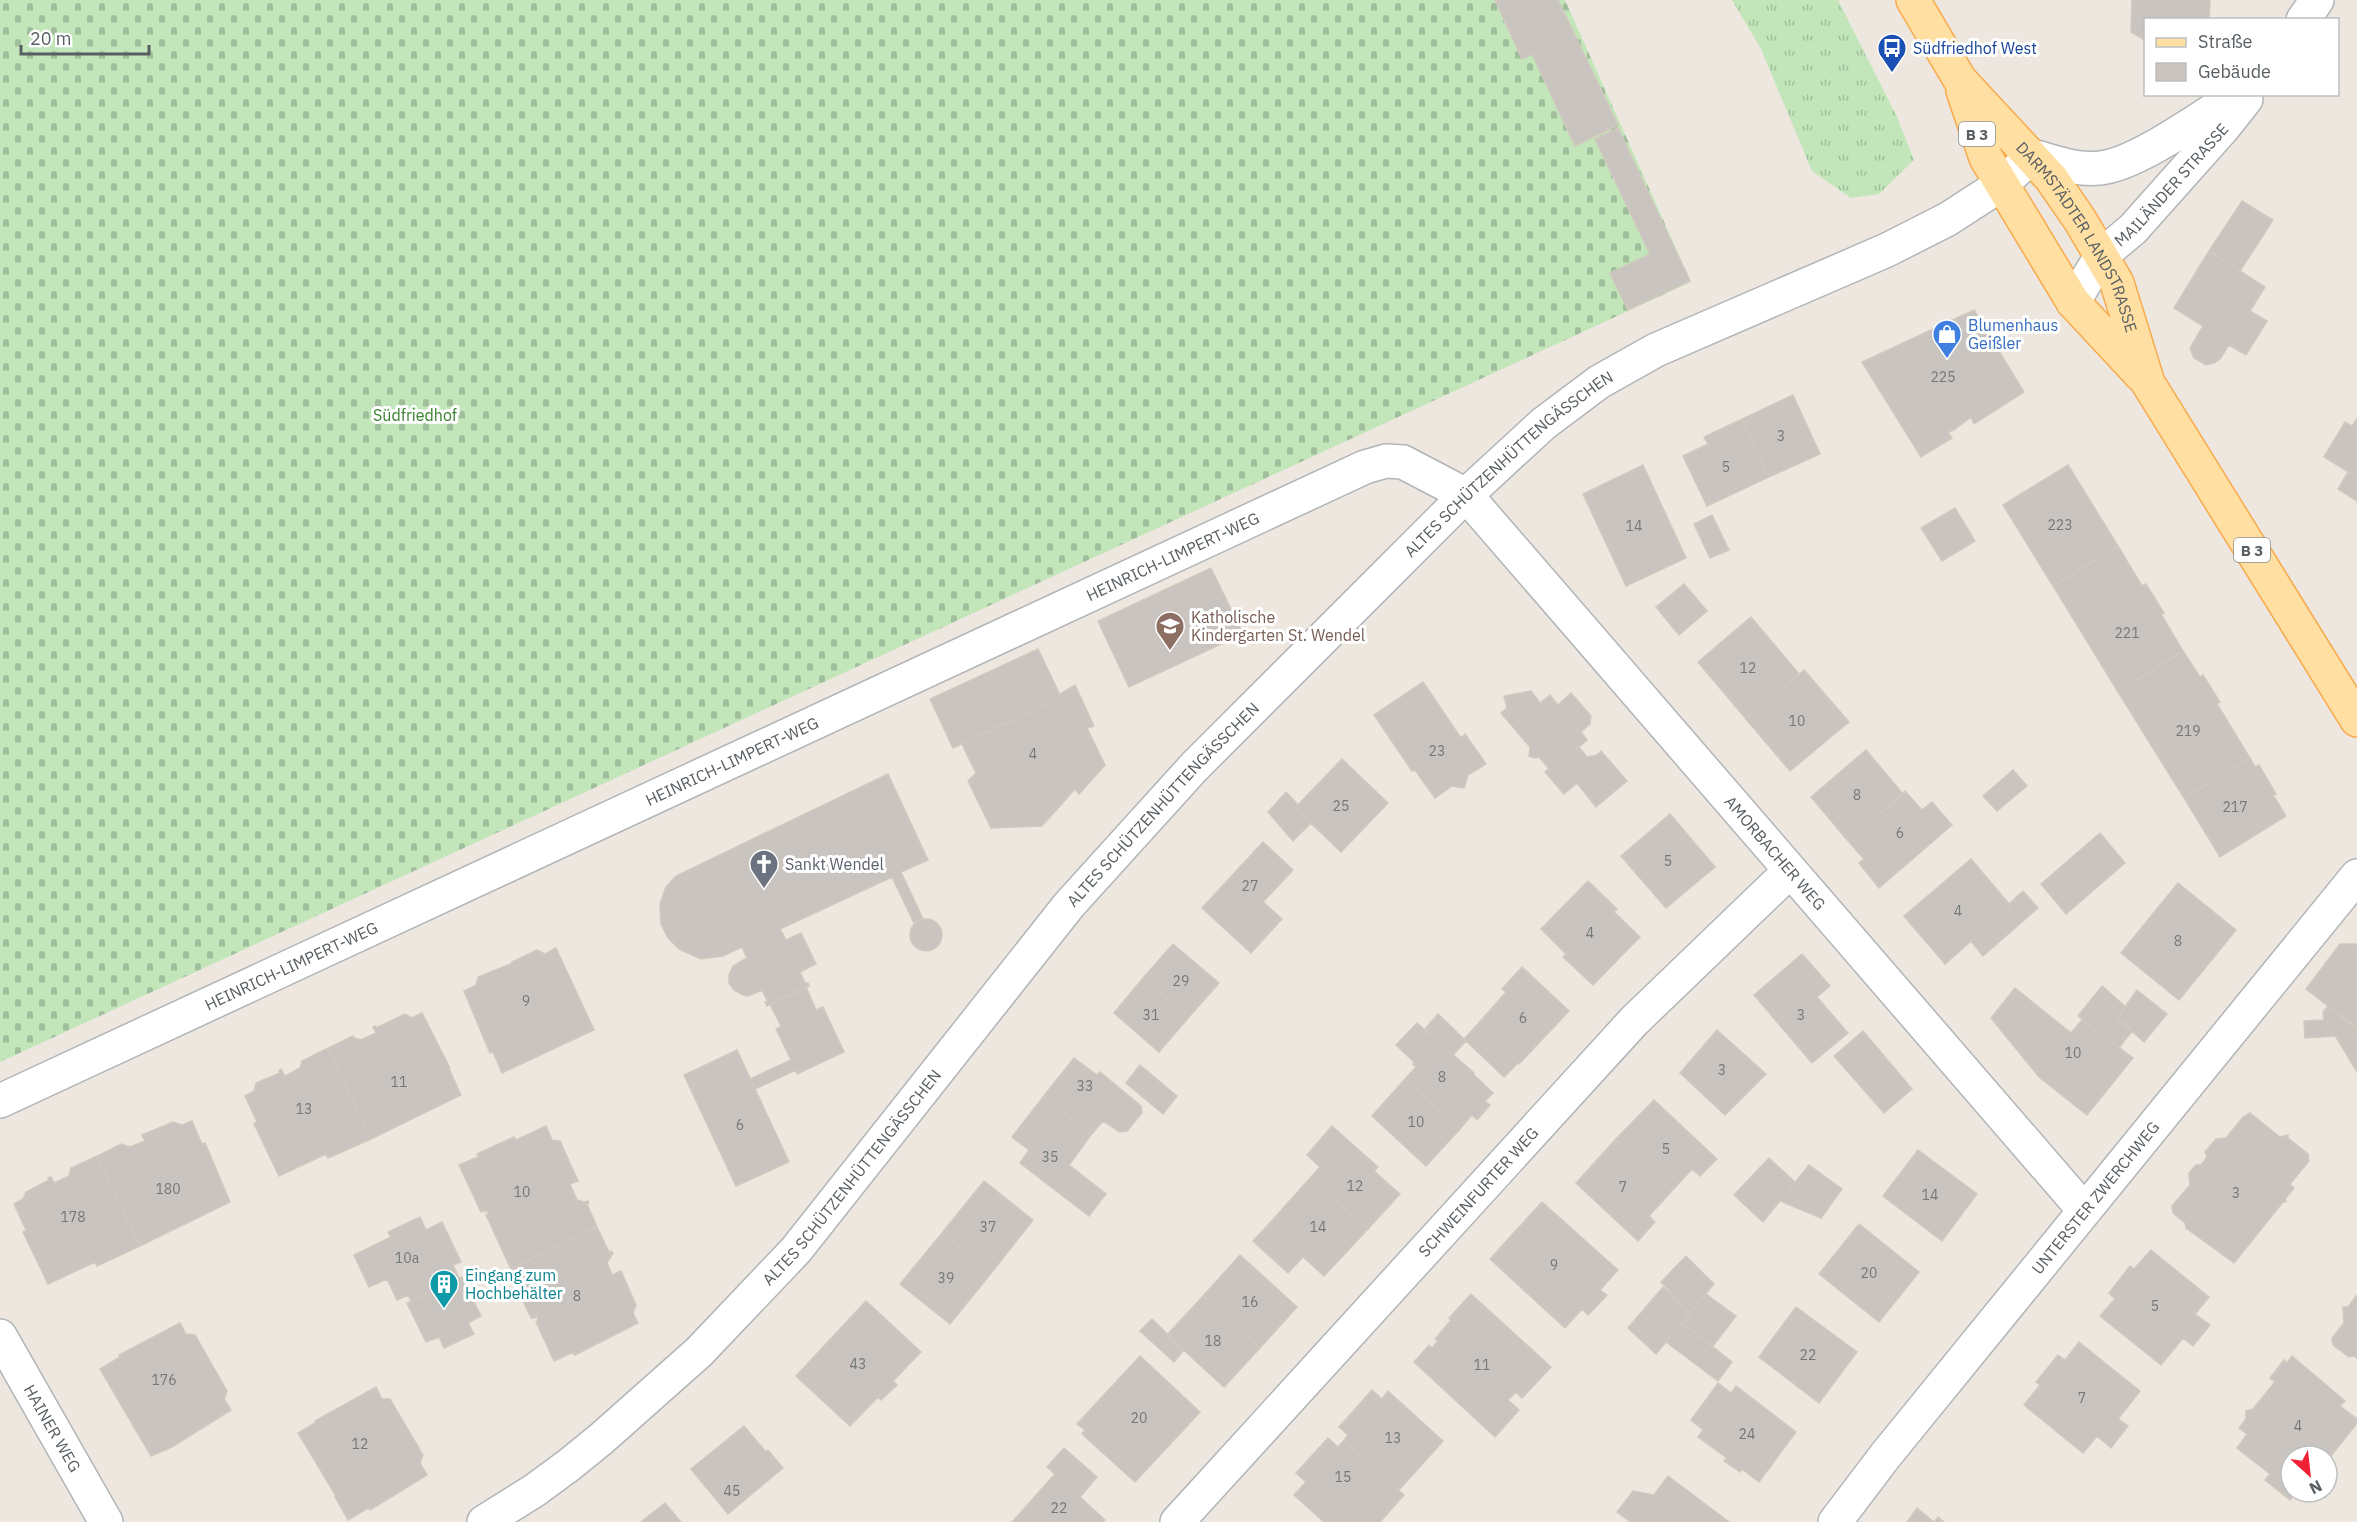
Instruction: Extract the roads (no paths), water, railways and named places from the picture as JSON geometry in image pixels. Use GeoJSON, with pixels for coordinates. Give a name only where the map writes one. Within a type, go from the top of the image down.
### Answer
{"type":"FeatureCollection","features":[{"type":"Feature","properties":{"kind":"main road","name":"DARMSTÄDTER LANDSTRASSE"},"geometry":{"type":"LineString","coordinates":[[1913,0],[1960,80],[2051,178],[2102,255],[2117,283],[2146,380]]}},
{"type":"Feature","properties":{"kind":"main road","name":"DARMSTÄDTER LANDSTRASSE"},"geometry":{"type":"LineString","coordinates":[[1960,80],[1986,158],[2073,302],[2146,380],[2357,720]]}},
{"type":"Feature","properties":{"kind":"street"},"geometry":{"type":"LineString","coordinates":[[2304,18],[2317,0]]}},
{"type":"Feature","properties":{"kind":"street","name":"MAILÄNDER STRASSE"},"geometry":{"type":"LineString","coordinates":[[2032,156],[2073,168],[2101,168],[2121,163],[2130,160],[2235,96]]}},
{"type":"Feature","properties":{"kind":"street","name":"MAILÄNDER STRASSE"},"geometry":{"type":"LineString","coordinates":[[2073,302],[2102,255],[2133,229],[2223,128],[2247,96]]}},
{"type":"Feature","properties":{"kind":"street"},"geometry":{"type":"LineString","coordinates":[[2002,184],[2032,156]]}},
{"type":"Feature","properties":{"kind":"street","name":"ALTES SCHÜTZENHÜTTENGÄSSCHEN"},"geometry":{"type":"LineString","coordinates":[[484,1522],[535,1490],[602,1439],[699,1352],[796,1250],[1069,905],[1195,766],[1466,495],[1543,424],[1599,382],[1656,350],[1856,265],[1948,219],[2002,184]]}},
{"type":"Feature","properties":{"kind":"street","name":"HEINRICH-LIMPERT-WEG"},"geometry":{"type":"LineString","coordinates":[[0,1101],[1365,467],[1386,461],[1402,462],[1466,495]]}},
{"type":"Feature","properties":{"kind":"street","name":"AMORBACHER WEG"},"geometry":{"type":"LineString","coordinates":[[1466,495],[2084,1210]]}},
{"type":"Feature","properties":{"kind":"street","name":"SCHWEINFURTER WEG"},"geometry":{"type":"LineString","coordinates":[[1177,1522],[1634,1021],[1790,871]]}},
{"type":"Feature","properties":{"kind":"street","name":"UNTERSTER ZWERCHWEG"},"geometry":{"type":"LineString","coordinates":[[1835,1522],[1885,1456],[2357,876]]}},
{"type":"Feature","properties":{"kind":"street","name":"HAINER WEG"},"geometry":{"type":"LineString","coordinates":[[0,1336],[106,1522]]}},
{"type":"Feature","properties":{"kind":"place","name":"Südfriedhof West"},"geometry":{"type":"Point","coordinates":[1892,74]}},
{"type":"Feature","properties":{"kind":"place","name":"Blumenhaus Geißler"},"geometry":{"type":"Point","coordinates":[1947,360]}},
{"type":"Feature","properties":{"kind":"place","name":"Katholische Kindergarten St. Wendel"},"geometry":{"type":"Point","coordinates":[1170,652]}},
{"type":"Feature","properties":{"kind":"place","name":"Sankt Wendel"},"geometry":{"type":"Point","coordinates":[764,890]}},
{"type":"Feature","properties":{"kind":"place","name":"Eingang zum Hochbehälter"},"geometry":{"type":"Point","coordinates":[444,1310]}},
{"type":"Feature","properties":{"kind":"park label","name":"Südfriedhof"},"geometry":{"type":"Point","coordinates":[415,415]}}]}
